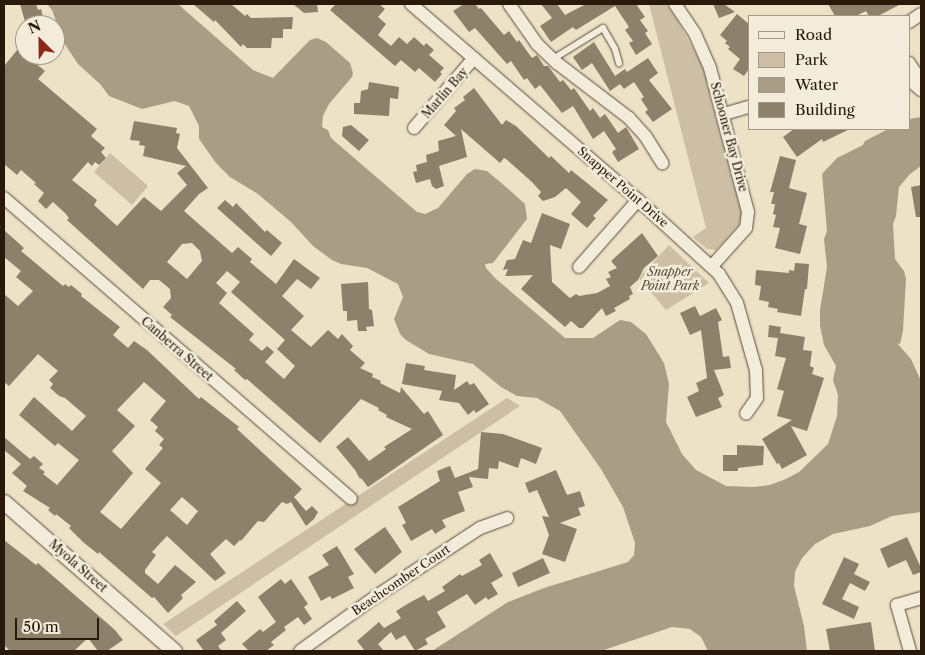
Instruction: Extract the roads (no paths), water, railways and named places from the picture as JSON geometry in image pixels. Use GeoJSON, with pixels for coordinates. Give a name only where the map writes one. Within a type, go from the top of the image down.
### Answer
{"type":"FeatureCollection","features":[{"type":"Feature","properties":{"kind":"street","name":"Snapper Point Drive"},"geometry":{"type":"LineString","coordinates":[[411,4],[712,266],[735,298],[756,370],[757,398],[746,414]]}},
{"type":"Feature","properties":{"kind":"street"},"geometry":{"type":"LineString","coordinates":[[509,4],[524,28],[553,59],[629,118],[646,137],[662,162]]}},
{"type":"Feature","properties":{"kind":"street","name":"Schooner Bay Drive"},"geometry":{"type":"LineString","coordinates":[[675,4],[702,48],[714,79],[749,216],[746,228],[712,266]]}},
{"type":"Feature","properties":{"kind":"street"},"geometry":{"type":"LineString","coordinates":[[910,21],[921,14]]}},
{"type":"Feature","properties":{"kind":"street","name":"Marlin Bay"},"geometry":{"type":"LineString","coordinates":[[414,128],[474,58]]}},
{"type":"Feature","properties":{"kind":"street"},"geometry":{"type":"LineString","coordinates":[[910,65],[921,81]]}},
{"type":"Feature","properties":{"kind":"street"},"geometry":{"type":"LineString","coordinates":[[910,81],[921,90]]}},
{"type":"Feature","properties":{"kind":"street"},"geometry":{"type":"LineString","coordinates":[[724,114],[748,107]]}},
{"type":"Feature","properties":{"kind":"street","name":"Canberra Street"},"geometry":{"type":"LineString","coordinates":[[4,198],[351,499]]}},
{"type":"Feature","properties":{"kind":"street"},"geometry":{"type":"LineString","coordinates":[[579,267],[638,200]]}},
{"type":"Feature","properties":{"kind":"street","name":"Myola Street"},"geometry":{"type":"LineString","coordinates":[[4,502],[174,651]]}},
{"type":"Feature","properties":{"kind":"street","name":"Beachcomber Court"},"geometry":{"type":"LineString","coordinates":[[300,651],[378,595],[480,528],[507,518]]}},
{"type":"Feature","properties":{"kind":"street"},"geometry":{"type":"LineString","coordinates":[[910,651],[897,605],[921,598]]}},
{"type":"Feature","properties":{"kind":"lane"},"geometry":{"type":"LineString","coordinates":[[553,59],[603,28],[615,49],[619,63]]}},
{"type":"Feature","properties":{"kind":"water"},"geometry":{"type":"Polygon","coordinates":[[[47,4],[178,4],[253,70],[273,78],[310,40],[317,38],[326,42],[350,63],[353,73],[352,77],[329,104],[323,116],[322,127],[328,130],[331,138],[417,212],[425,214],[438,208],[467,174],[475,169],[487,171],[506,187],[525,204],[527,219],[493,263],[485,264],[486,268],[495,278],[565,338],[593,338],[620,320],[631,322],[646,334],[664,363],[669,384],[666,422],[682,454],[696,470],[726,486],[754,487],[770,485],[786,479],[799,472],[828,444],[837,416],[838,395],[833,380],[836,366],[824,345],[820,326],[820,310],[827,267],[824,239],[827,231],[822,174],[837,158],[863,145],[865,141],[886,130],[910,130],[910,119],[921,117],[921,166],[910,174],[899,187],[896,216],[893,224],[895,259],[904,271],[906,279],[903,331],[900,344],[897,343],[911,359],[921,381],[921,512],[892,516],[870,526],[833,534],[815,544],[802,558],[795,572],[794,586],[804,626],[807,651],[708,651],[701,637],[690,629],[672,627],[601,651],[432,651],[508,602],[544,588],[628,562],[634,555],[635,543],[623,507],[601,469],[560,411],[537,398],[517,396],[501,387],[473,364],[429,354],[406,340],[400,334],[394,319],[403,297],[398,284],[367,268],[341,264],[332,260],[313,246],[291,222],[258,194],[230,177],[216,163],[199,139],[199,126],[189,106],[175,101],[142,109],[109,96],[101,85],[78,64],[65,44],[65,15],[54,15],[47,4]]]}},
{"type":"Feature","properties":{"kind":"park label","name":"Snapper Point Park"},"geometry":{"type":"Point","coordinates":[670,279]}}]}
